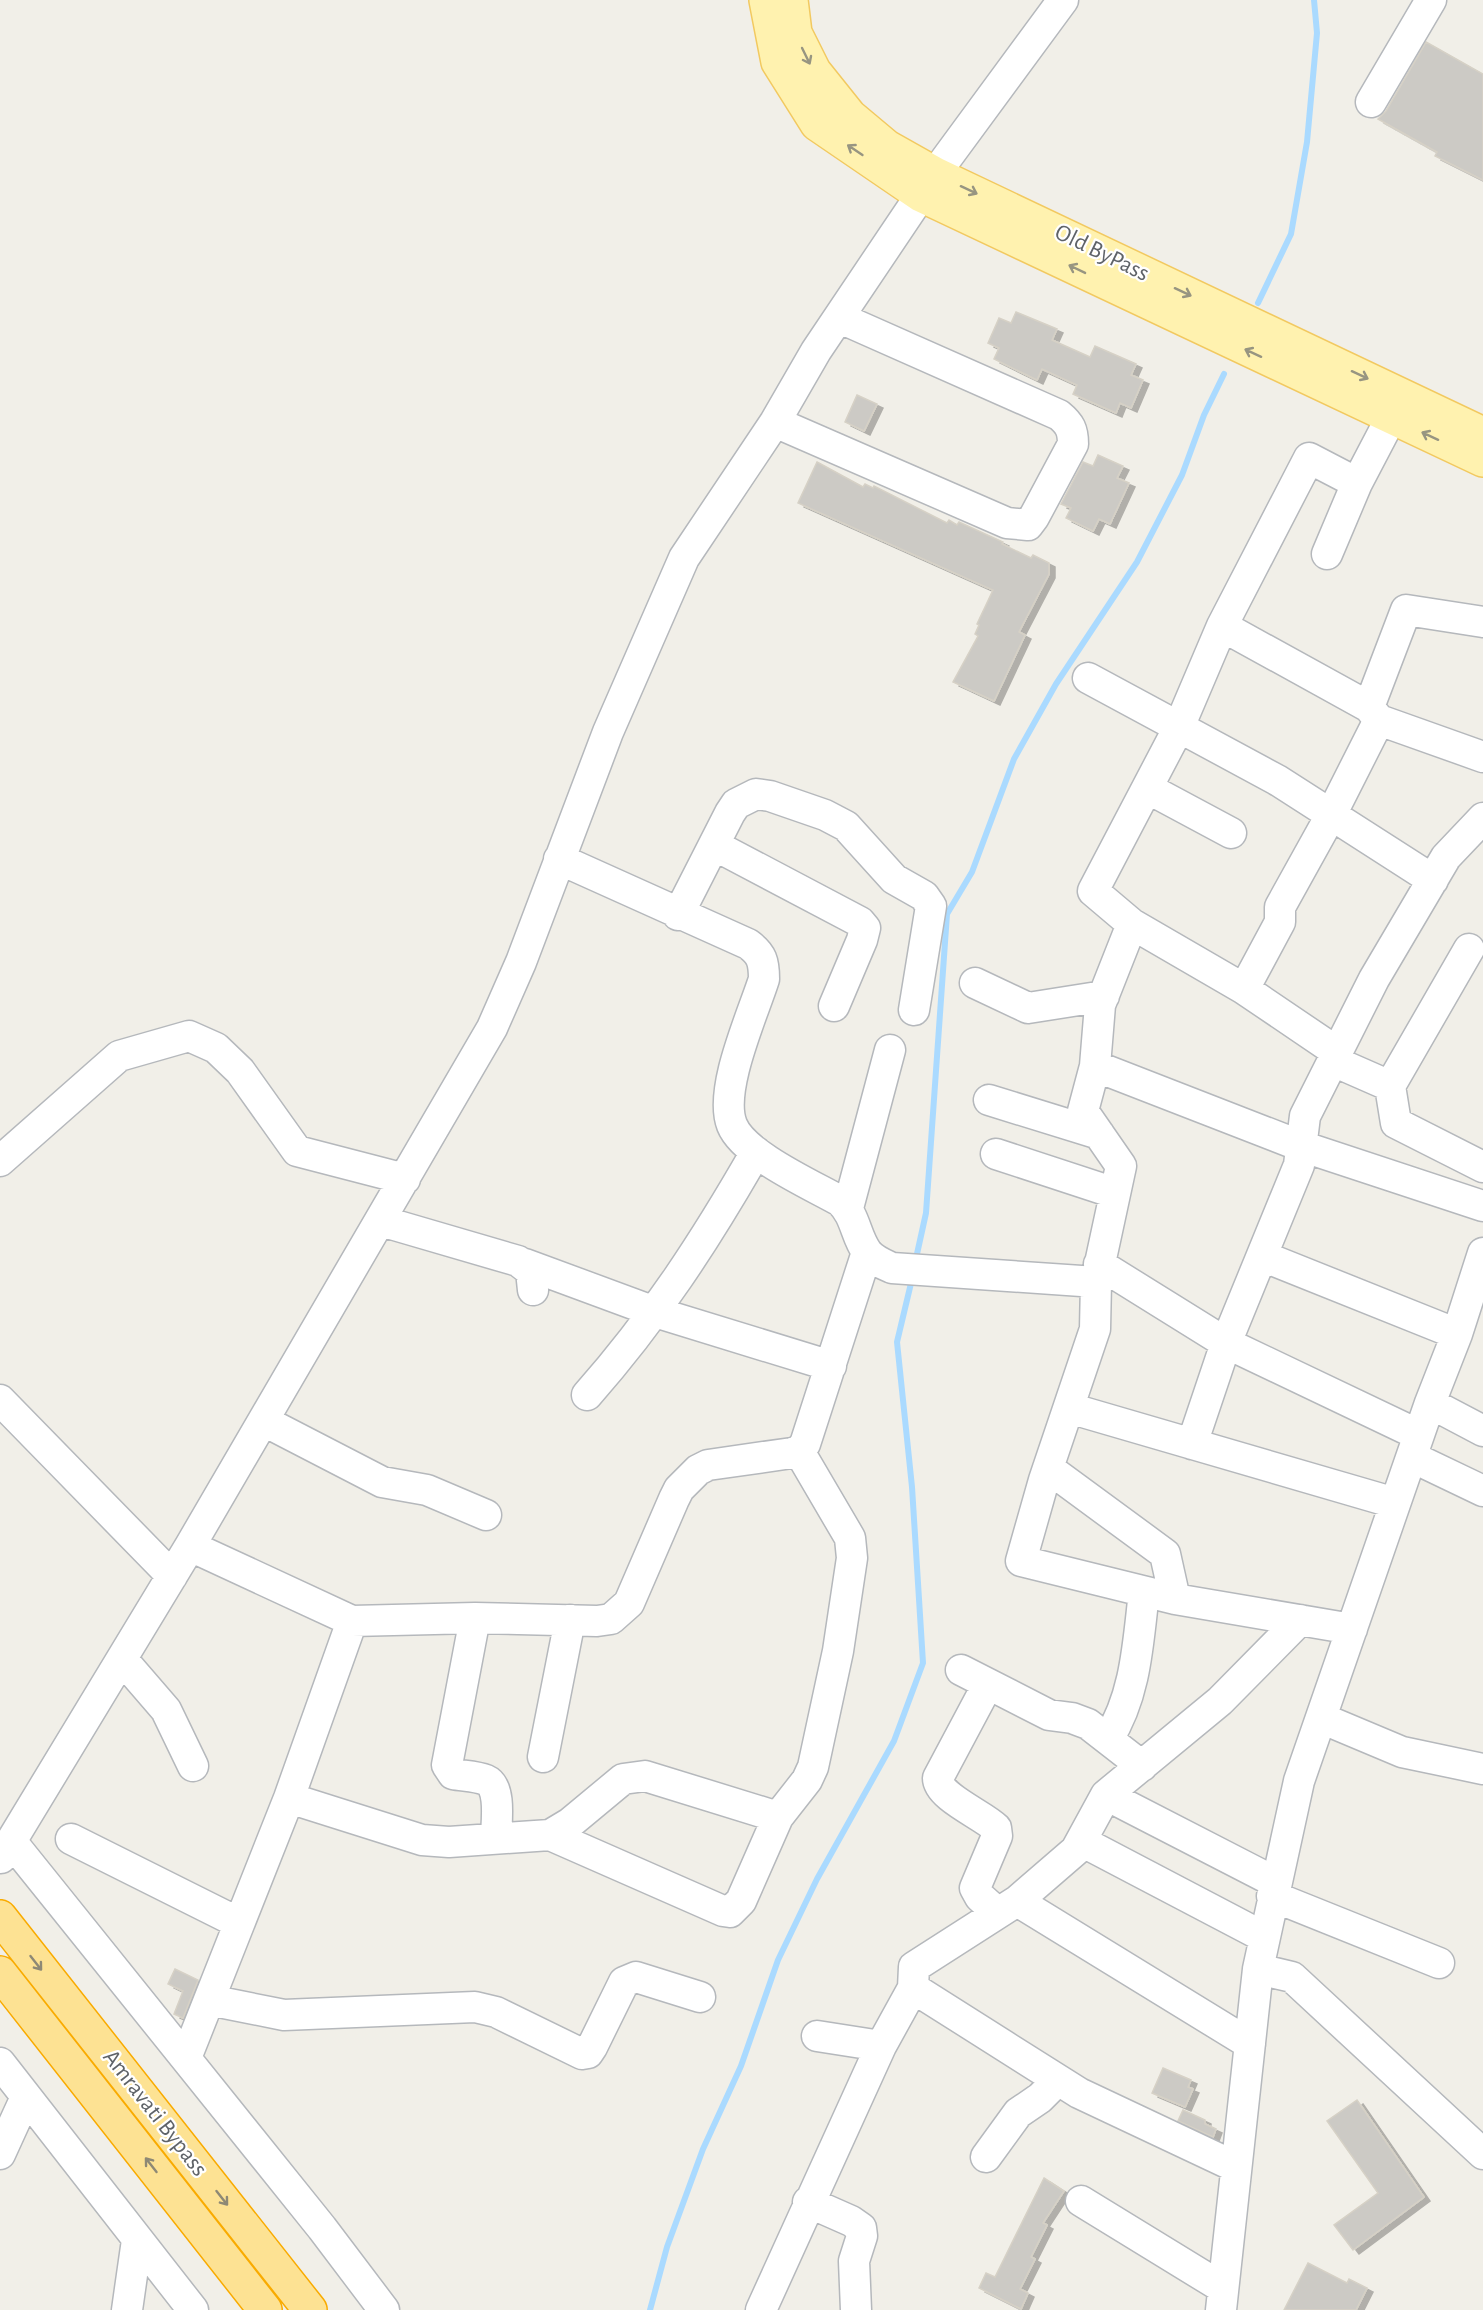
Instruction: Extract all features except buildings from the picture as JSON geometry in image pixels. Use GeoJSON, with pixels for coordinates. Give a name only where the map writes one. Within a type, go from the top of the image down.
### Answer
{"type":"FeatureCollection","features":[{"type":"Feature","properties":{"kind":"highway","name":"Amravati Bypass"},"geometry":{"type":"LineString","coordinates":[[0,1917],[310,2310]]}},
{"type":"Feature","properties":{"kind":"highway","name":"Amravati Bypass"},"geometry":{"type":"LineString","coordinates":[[0,1973],[265,2310]]}},
{"type":"Feature","properties":{"kind":"main road","name":"Old ByPass"},"geometry":{"type":"LineString","coordinates":[[766,0],[778,62],[817,124],[928,184],[1483,434]]}},
{"type":"Feature","properties":{"kind":"main road","name":"Old ByPass"},"geometry":{"type":"LineString","coordinates":[[790,0],[795,33],[814,71],[850,116],[928,184]]}},
{"type":"Feature","properties":{"kind":"main road"},"geometry":{"type":"LineString","coordinates":[[928,184],[1391,418],[1483,460]]}},
{"type":"Feature","properties":{"kind":"street"},"geometry":{"type":"LineString","coordinates":[[384,2310],[186,2058],[6,1850],[190,1546],[492,1028],[521,962],[558,859],[608,732],[684,558],[775,422],[816,351],[928,184],[1063,0]]}},
{"type":"Feature","properties":{"kind":"street"},"geometry":{"type":"LineString","coordinates":[[1371,102],[1431,0]]}},
{"type":"Feature","properties":{"kind":"street"},"geometry":{"type":"LineString","coordinates":[[775,422],[1007,523],[1028,525],[1034,517],[1073,444],[1073,432],[1068,422],[1059,415],[840,318]]}},
{"type":"Feature","properties":{"kind":"street"},"geometry":{"type":"LineString","coordinates":[[1327,554],[1357,483],[1391,418]]}},
{"type":"Feature","properties":{"kind":"street"},"geometry":{"type":"LineString","coordinates":[[1357,483],[1309,458],[1222,626],[1179,727],[1093,891],[1132,924],[1244,989],[1335,1057],[1390,1086]]}},
{"type":"Feature","properties":{"kind":"street"},"geometry":{"type":"LineString","coordinates":[[1244,989],[1280,922],[1280,907],[1331,815],[1374,713],[1406,609],[1483,622]]}},
{"type":"Feature","properties":{"kind":"street"},"geometry":{"type":"LineString","coordinates":[[1222,626],[1374,713],[1483,757]]}},
{"type":"Feature","properties":{"kind":"street"},"geometry":{"type":"LineString","coordinates":[[1088,678],[1276,780],[1433,880]]}},
{"type":"Feature","properties":{"kind":"street"},"geometry":{"type":"LineString","coordinates":[[1147,788],[1231,833]]}},
{"type":"Feature","properties":{"kind":"street"},"geometry":{"type":"LineString","coordinates":[[678,915],[736,804],[756,794],[803,808],[846,826],[894,879],[924,896],[931,906],[914,1010]]}},
{"type":"Feature","properties":{"kind":"street"},"geometry":{"type":"LineString","coordinates":[[1192,1443],[1226,1343],[1299,1165],[1305,1116],[1374,979],[1446,857],[1483,818]]}},
{"type":"Feature","properties":{"kind":"street"},"geometry":{"type":"LineString","coordinates":[[714,845],[861,922],[865,928],[862,940],[834,1006]]}},
{"type":"Feature","properties":{"kind":"street"},"geometry":{"type":"LineString","coordinates":[[558,859],[678,915],[748,944],[758,951],[764,963],[764,979],[734,1073],[729,1101],[732,1125],[741,1138],[756,1152],[848,1208],[867,1252],[892,1268],[1097,1273],[1415,1446],[1483,1491]]}},
{"type":"Feature","properties":{"kind":"street"},"geometry":{"type":"LineString","coordinates":[[1132,924],[1100,1005],[1095,1066],[1083,1111],[1121,1166],[1097,1273],[1095,1329],[1048,1468],[1021,1561],[1175,1599],[1352,1629]]}},
{"type":"Feature","properties":{"kind":"street"},"geometry":{"type":"LineString","coordinates":[[1469,949],[1390,1086],[1396,1123],[1483,1167]]}},
{"type":"Feature","properties":{"kind":"street"},"geometry":{"type":"LineString","coordinates":[[975,983],[1028,1008],[1104,996]]}},
{"type":"Feature","properties":{"kind":"street"},"geometry":{"type":"LineString","coordinates":[[0,1161],[118,1056],[189,1036],[216,1048],[240,1071],[297,1151],[405,1179]]}},
{"type":"Feature","properties":{"kind":"street"},"geometry":{"type":"LineString","coordinates":[[848,1208],[890,1050]]}},
{"type":"Feature","properties":{"kind":"street"},"geometry":{"type":"LineString","coordinates":[[1095,1066],[1301,1146],[1483,1206]]}},
{"type":"Feature","properties":{"kind":"street"},"geometry":{"type":"LineString","coordinates":[[989,1100],[1099,1134]]}},
{"type":"Feature","properties":{"kind":"street"},"geometry":{"type":"LineString","coordinates":[[587,1395],[632,1345],[706,1240],[756,1152]]}},
{"type":"Feature","properties":{"kind":"street"},"geometry":{"type":"LineString","coordinates":[[996,1154],[1115,1193]]}},
{"type":"Feature","properties":{"kind":"street"},"geometry":{"type":"LineString","coordinates":[[381,1221],[529,1277],[655,1312],[831,1366]]}},
{"type":"Feature","properties":{"kind":"street"},"geometry":{"type":"LineString","coordinates":[[799,1451],[809,1434],[867,1252]]}},
{"type":"Feature","properties":{"kind":"street"},"geometry":{"type":"LineString","coordinates":[[1081,2201],[1222,2299],[1258,1969],[1299,1781],[1415,1446],[1457,1334],[1483,1253]]}},
{"type":"Feature","properties":{"kind":"street"},"geometry":{"type":"LineString","coordinates":[[1262,1256],[1457,1334]]}},
{"type":"Feature","properties":{"kind":"street"},"geometry":{"type":"LineString","coordinates":[[0,1400],[172,1576]]}},
{"type":"Feature","properties":{"kind":"street"},"geometry":{"type":"LineString","coordinates":[[1431,1403],[1483,1431]]}},
{"type":"Feature","properties":{"kind":"street"},"geometry":{"type":"LineString","coordinates":[[1069,1408],[1395,1503]]}},
{"type":"Feature","properties":{"kind":"street"},"geometry":{"type":"LineString","coordinates":[[264,1420],[382,1482],[427,1490],[486,1515]]}},
{"type":"Feature","properties":{"kind":"street"},"geometry":{"type":"LineString","coordinates":[[190,1546],[352,1621],[475,1617],[611,1619],[629,1603],[679,1490],[698,1470],[708,1465],[799,1451]]}},
{"type":"Feature","properties":{"kind":"street"},"geometry":{"type":"LineString","coordinates":[[550,1834],[723,1911],[730,1912],[741,1901],[778,1817],[807,1780],[813,1767],[837,1651],[853,1549],[850,1538],[799,1451]]}},
{"type":"Feature","properties":{"kind":"street"},"geometry":{"type":"LineString","coordinates":[[1048,1468],[1165,1554],[1175,1599]]}},
{"type":"Feature","properties":{"kind":"street"},"geometry":{"type":"LineString","coordinates":[[1108,1739],[1116,1726],[1135,1674],[1144,1592]]}},
{"type":"Feature","properties":{"kind":"street"},"geometry":{"type":"LineString","coordinates":[[475,1617],[447,1765],[453,1774],[486,1780],[492,1785],[495,1795],[496,1838]]}},
{"type":"Feature","properties":{"kind":"street"},"geometry":{"type":"LineString","coordinates":[[543,1757],[570,1620]]}},
{"type":"Feature","properties":{"kind":"street"},"geometry":{"type":"LineString","coordinates":[[761,2310],[808,2202],[881,2046],[913,1988],[914,1967],[1008,1907],[1076,1850],[1106,1795],[1220,1701],[1300,1620]]}},
{"type":"Feature","properties":{"kind":"street"},"geometry":{"type":"LineString","coordinates":[[186,2058],[289,1798],[352,1621]]}},
{"type":"Feature","properties":{"kind":"street"},"geometry":{"type":"LineString","coordinates":[[122,1659],[166,1710],[193,1766]]}},
{"type":"Feature","properties":{"kind":"street"},"geometry":{"type":"LineString","coordinates":[[961,1670],[1049,1715],[1082,1721],[1142,1766]]}},
{"type":"Feature","properties":{"kind":"street"},"geometry":{"type":"LineString","coordinates":[[988,1684],[938,1778],[938,1784],[946,1793],[996,1828],[998,1836],[975,1888],[1250,2044]]}},
{"type":"Feature","properties":{"kind":"street"},"geometry":{"type":"LineString","coordinates":[[1321,1718],[1402,1752],[1483,1769]]}},
{"type":"Feature","properties":{"kind":"street"},"geometry":{"type":"LineString","coordinates":[[289,1798],[422,1840],[442,1842],[550,1834],[570,1823],[623,1779],[632,1776],[645,1776],[778,1817]]}},
{"type":"Feature","properties":{"kind":"street"},"geometry":{"type":"LineString","coordinates":[[1106,1795],[1274,1889],[1438,1964]]}},
{"type":"Feature","properties":{"kind":"street"},"geometry":{"type":"LineString","coordinates":[[71,1839],[239,1923]]}},
{"type":"Feature","properties":{"kind":"street"},"geometry":{"type":"LineString","coordinates":[[1081,1841],[1264,1937]]}},
{"type":"Feature","properties":{"kind":"street"},"geometry":{"type":"LineString","coordinates":[[1258,1969],[1292,1977],[1483,2154]]}},
{"type":"Feature","properties":{"kind":"street"},"geometry":{"type":"LineString","coordinates":[[209,2000],[285,2015],[475,2007],[496,2012],[582,2054],[588,2053],[592,2047],[624,1982],[630,1978],[636,1977],[700,1997]]}},
{"type":"Feature","properties":{"kind":"street"},"geometry":{"type":"LineString","coordinates":[[913,1988],[1079,2093],[1236,2167]]}},
{"type":"Feature","properties":{"kind":"street"},"geometry":{"type":"LineString","coordinates":[[817,2036],[881,2046]]}},
{"type":"Feature","properties":{"kind":"street"},"geometry":{"type":"LineString","coordinates":[[0,2063],[193,2310]]}},
{"type":"Feature","properties":{"kind":"street"},"geometry":{"type":"LineString","coordinates":[[986,2157],[1018,2113],[1040,2098],[1058,2080]]}},
{"type":"Feature","properties":{"kind":"street"},"geometry":{"type":"LineString","coordinates":[[0,2154],[26,2097]]}},
{"type":"Feature","properties":{"kind":"street"},"geometry":{"type":"LineString","coordinates":[[808,2202],[861,2228],[862,2236],[854,2261],[856,2310]]}},
{"type":"Feature","properties":{"kind":"street"},"geometry":{"type":"LineString","coordinates":[[127,2310],[137,2240]]}},
{"type":"Feature","properties":{"kind":"waterway"},"geometry":{"type":"LineString","coordinates":[[1258,303],[1291,234],[1307,142],[1317,33],[1314,0]]}},
{"type":"Feature","properties":{"kind":"waterway"},"geometry":{"type":"LineString","coordinates":[[915,1263],[926,1213],[947,914],[972,872],[1014,759],[1056,684],[1137,562],[1182,475],[1204,415],[1224,374]]}},
{"type":"Feature","properties":{"kind":"waterway"},"geometry":{"type":"LineString","coordinates":[[650,2310],[667,2247],[703,2149],[741,2066],[778,1960],[817,1879],[894,1741],[923,1663],[912,1487],[897,1342],[912,1279]]}}]}
